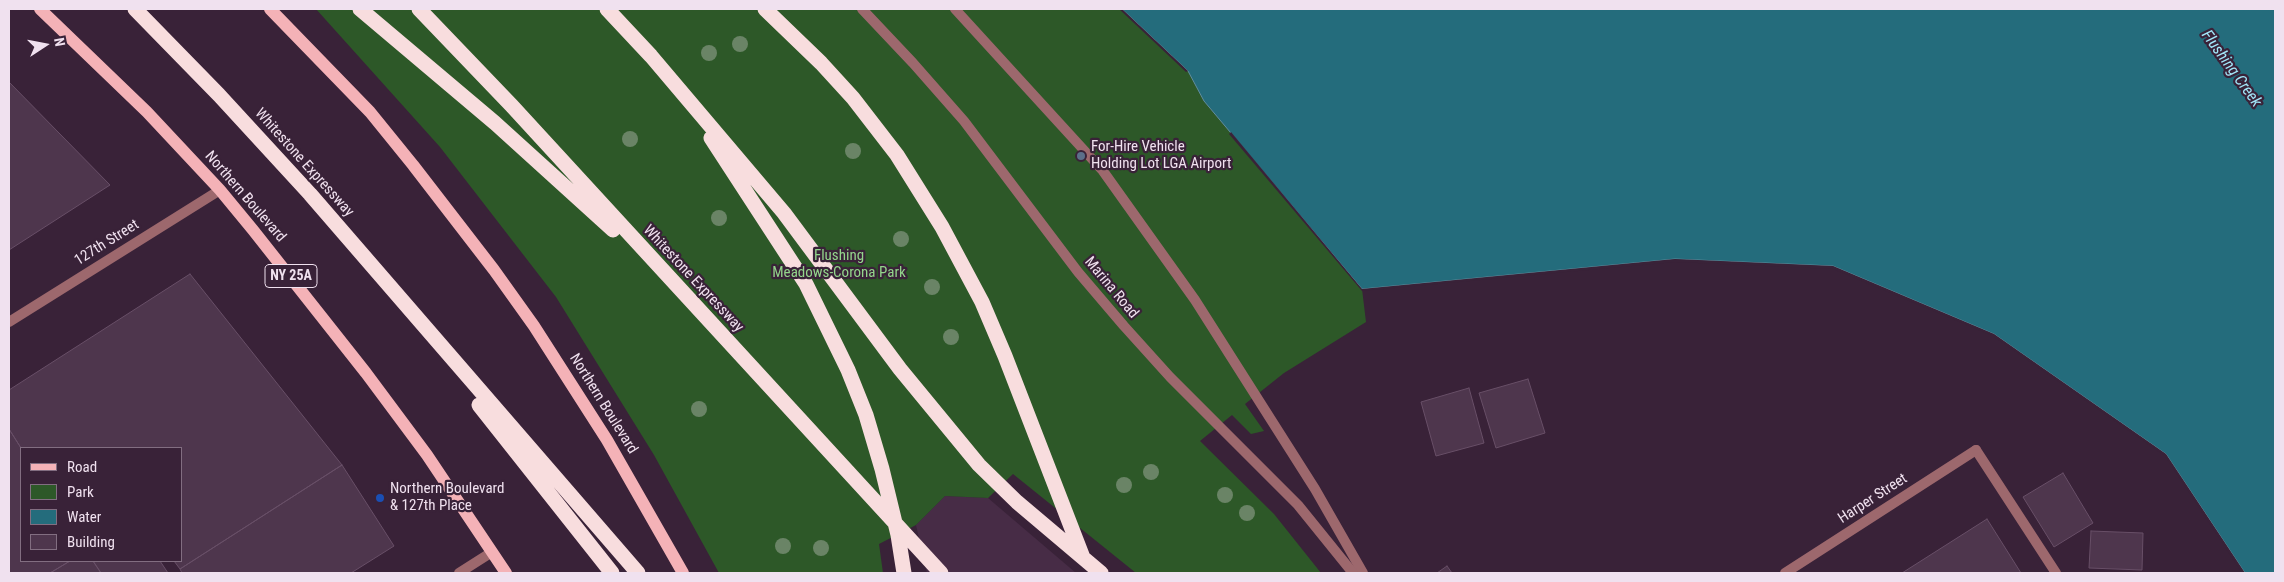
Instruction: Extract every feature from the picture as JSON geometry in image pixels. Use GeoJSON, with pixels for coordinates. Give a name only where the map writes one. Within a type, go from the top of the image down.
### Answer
{"type":"FeatureCollection","features":[{"type":"Feature","properties":{"kind":"highway","name":"Whitestone Expressway"},"geometry":{"type":"LineString","coordinates":[[135,9],[264,143],[638,573]]}},
{"type":"Feature","properties":{"kind":"highway"},"geometry":{"type":"LineString","coordinates":[[360,9],[502,129],[688,299]]}},
{"type":"Feature","properties":{"kind":"highway","name":"Whitestone Expressway"},"geometry":{"type":"LineString","coordinates":[[419,9],[512,106],[941,573]]}},
{"type":"Feature","properties":{"kind":"highway"},"geometry":{"type":"LineString","coordinates":[[607,9],[651,56],[784,213],[900,368],[962,445],[998,484],[1101,573]]}},
{"type":"Feature","properties":{"kind":"highway"},"geometry":{"type":"LineString","coordinates":[[766,9],[836,79],[882,135],[910,176],[951,243],[982,302],[1017,385],[1088,573]]}},
{"type":"Feature","properties":{"kind":"highway"},"geometry":{"type":"LineString","coordinates":[[651,56],[751,197],[806,284],[828,327],[848,370],[874,441],[891,503],[904,573]]}},
{"type":"Feature","properties":{"kind":"highway"},"geometry":{"type":"LineString","coordinates":[[355,246],[612,573]]}},
{"type":"Feature","properties":{"kind":"main road","name":"Northern Boulevard"},"geometry":{"type":"LineString","coordinates":[[40,9],[147,112],[220,190],[366,373],[427,455],[506,573]]}},
{"type":"Feature","properties":{"kind":"main road","name":"Northern Boulevard"},"geometry":{"type":"LineString","coordinates":[[270,9],[370,112],[494,270],[543,341],[607,440],[683,573]]}},
{"type":"Feature","properties":{"kind":"street","name":"Marina Road"},"geometry":{"type":"LineString","coordinates":[[862,9],[964,121],[1078,272],[1124,326],[1170,377],[1298,505],[1353,573]]}},
{"type":"Feature","properties":{"kind":"street"},"geometry":{"type":"LineString","coordinates":[[955,9],[1103,171],[1196,300],[1316,489],[1362,573]]}},
{"type":"Feature","properties":{"kind":"street","name":"127th Street"},"geometry":{"type":"LineString","coordinates":[[9,322],[220,190]]}},
{"type":"Feature","properties":{"kind":"street","name":"Harper Street"},"geometry":{"type":"LineString","coordinates":[[1785,573],[1976,450],[2056,573]]}},
{"type":"Feature","properties":{"kind":"street"},"geometry":{"type":"LineString","coordinates":[[459,573],[492,552]]}},
{"type":"Feature","properties":{"kind":"shaded area"},"geometry":{"type":"Polygon","coordinates":[[[945,496],[988,498],[1076,573],[927,573],[916,525],[945,496]]]}},
{"type":"Feature","properties":{"kind":"green space","name":"Flushing Meadows-Corona Park"},"geometry":{"type":"Polygon","coordinates":[[[316,9],[1122,9],[1188,71],[1204,101],[1362,289],[1366,322],[1284,373],[1245,404],[1264,431],[1251,434],[1232,415],[1200,441],[1274,514],[1321,573],[1136,573],[1013,474],[988,498],[945,496],[916,525],[879,544],[883,573],[719,573],[654,455],[556,297],[440,147],[316,9]]]}},
{"type":"Feature","properties":{"kind":"water","name":"Flushing Creek"},"geometry":{"type":"Polygon","coordinates":[[[1122,9],[2275,9],[2275,573],[2245,573],[2166,454],[1994,334],[1833,266],[1675,259],[1362,289],[1204,101],[1188,71],[1122,9]]]}},
{"type":"Feature","properties":{"kind":"pier"},"geometry":{"type":"Polygon","coordinates":[[[1119,9],[1122,9],[1188,71],[1186,72],[1119,9]]]}},
{"type":"Feature","properties":{"kind":"pier"},"geometry":{"type":"Polygon","coordinates":[[[1231,132],[1362,289],[1675,259],[1833,266],[1994,334],[2166,454],[2245,573],[2242,573],[2165,456],[1993,336],[1833,269],[1675,262],[1362,291],[1229,134],[1231,132]]]}},
{"type":"Feature","properties":{"kind":"building"},"geometry":{"type":"Polygon","coordinates":[[[9,82],[110,185],[9,250],[9,82]]]}},
{"type":"Feature","properties":{"kind":"building"},"geometry":{"type":"Polygon","coordinates":[[[190,274],[342,465],[180,569],[175,562],[182,562],[182,447],[20,447],[9,429],[9,390],[190,274]]]}},
{"type":"Feature","properties":{"kind":"building"},"geometry":{"type":"Polygon","coordinates":[[[1528,379],[1545,433],[1496,448],[1479,393],[1528,379]]]}},
{"type":"Feature","properties":{"kind":"building"},"geometry":{"type":"Polygon","coordinates":[[[1469,388],[1484,443],[1436,456],[1421,402],[1469,388]]]}},
{"type":"Feature","properties":{"kind":"building"},"geometry":{"type":"Polygon","coordinates":[[[9,429],[20,447],[20,562],[68,562],[50,573],[9,573],[9,429]]]}},
{"type":"Feature","properties":{"kind":"building"},"geometry":{"type":"Polygon","coordinates":[[[342,465],[394,546],[351,573],[182,573],[180,569],[342,465]]]}},
{"type":"Feature","properties":{"kind":"building"},"geometry":{"type":"Polygon","coordinates":[[[2063,473],[2093,523],[2054,547],[2023,497],[2063,473]]]}},
{"type":"Feature","properties":{"kind":"building"},"geometry":{"type":"Polygon","coordinates":[[[1987,519],[2021,573],[1902,573],[1987,519]]]}},
{"type":"Feature","properties":{"kind":"building"},"geometry":{"type":"Polygon","coordinates":[[[2091,531],[2143,533],[2142,570],[2089,568],[2091,531]]]}},
{"type":"Feature","properties":{"kind":"building"},"geometry":{"type":"Polygon","coordinates":[[[68,562],[94,562],[101,573],[50,573],[68,562]]]}},
{"type":"Feature","properties":{"kind":"building"},"geometry":{"type":"Polygon","coordinates":[[[94,562],[161,562],[168,573],[101,573],[94,562]]]}},
{"type":"Feature","properties":{"kind":"building"},"geometry":{"type":"Polygon","coordinates":[[[1447,566],[1452,573],[1437,573],[1447,566]]]}},
{"type":"Feature","properties":{"kind":"place","name":"For-Hire Vehicle Holding Lot LGA Airport"},"geometry":{"type":"Point","coordinates":[1081,156]}},
{"type":"Feature","properties":{"kind":"place","name":"Northern Boulevard & 127th Place"},"geometry":{"type":"Point","coordinates":[380,498]}}]}
